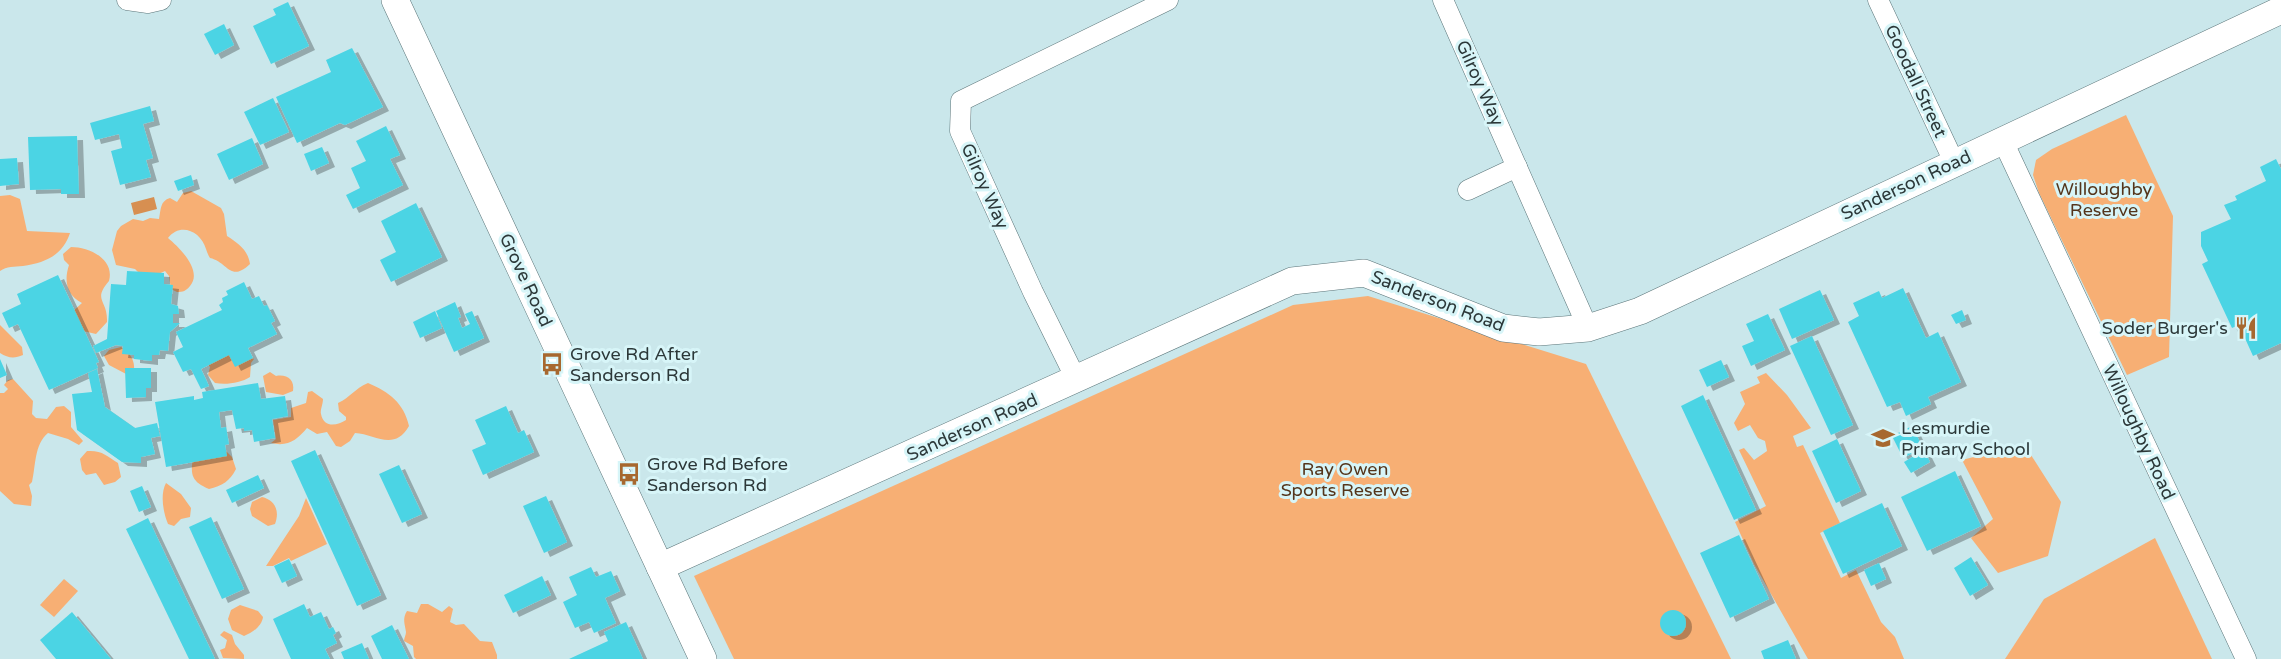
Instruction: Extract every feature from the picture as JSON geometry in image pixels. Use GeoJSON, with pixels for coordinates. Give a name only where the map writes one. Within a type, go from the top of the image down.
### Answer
{"type":"FeatureCollection","features":[{"type":"Feature","properties":{"kind":"street"},"geometry":{"type":"LineString","coordinates":[[126,0],[148,3],[161,0]]}},
{"type":"Feature","properties":{"kind":"street","name":"Grove Road"},"geometry":{"type":"LineString","coordinates":[[395,0],[703,659]]}},
{"type":"Feature","properties":{"kind":"street","name":"Gilroy Way"},"geometry":{"type":"LineString","coordinates":[[1076,379],[1033,292],[960,131],[961,100],[1168,0]]}},
{"type":"Feature","properties":{"kind":"street","name":"Gilroy Way"},"geometry":{"type":"LineString","coordinates":[[1443,0],[1588,328]]}},
{"type":"Feature","properties":{"kind":"street","name":"Goodall Street"},"geometry":{"type":"LineString","coordinates":[[1878,0],[1954,162]]}},
{"type":"Feature","properties":{"kind":"street","name":"Sanderson Road"},"geometry":{"type":"LineString","coordinates":[[660,567],[1292,281],[1364,273],[1503,328],[1539,332],[1588,328],[1640,311],[2002,139],[2281,10]]}},
{"type":"Feature","properties":{"kind":"street","name":"Willoughby Road"},"geometry":{"type":"LineString","coordinates":[[2002,139],[2246,659]]}},
{"type":"Feature","properties":{"kind":"street"},"geometry":{"type":"LineString","coordinates":[[1468,190],[1517,167]]}},
{"type":"Feature","properties":{"kind":"green space","name":"Willoughby Reserve"},"geometry":{"type":"Polygon","coordinates":[[[2126,115],[2173,216],[2169,357],[2127,375],[2039,193],[2033,175],[2036,160],[2052,149],[2126,115]]]}},
{"type":"Feature","properties":{"kind":"green space"},"geometry":{"type":"Polygon","coordinates":[[[191,191],[221,208],[227,236],[245,251],[250,264],[238,272],[233,272],[210,258],[200,237],[195,233],[178,230],[168,238],[184,254],[194,274],[190,286],[184,291],[177,292],[171,289],[169,276],[165,271],[154,276],[142,276],[135,269],[116,265],[112,250],[117,231],[121,226],[133,219],[143,221],[150,218],[159,219],[164,201],[170,198],[177,202],[183,193],[191,191]]]}},
{"type":"Feature","properties":{"kind":"green space"},"geometry":{"type":"Polygon","coordinates":[[[10,195],[20,199],[27,231],[70,233],[63,247],[52,257],[39,263],[8,267],[0,271],[0,196],[10,195]]]}},
{"type":"Feature","properties":{"kind":"green space"},"geometry":{"type":"Polygon","coordinates":[[[71,247],[93,252],[108,266],[109,281],[101,297],[107,314],[107,322],[96,334],[83,331],[72,312],[82,303],[73,296],[67,282],[69,265],[64,260],[63,254],[71,247]]]}},
{"type":"Feature","properties":{"kind":"green space","name":"Ray Owen Sports Reserve"},"geometry":{"type":"Polygon","coordinates":[[[1368,296],[1586,364],[1731,659],[734,659],[694,576],[1293,305],[1368,296]]]}},
{"type":"Feature","properties":{"kind":"green space"},"geometry":{"type":"Polygon","coordinates":[[[0,325],[22,347],[23,355],[11,357],[0,353],[0,325]]]}},
{"type":"Feature","properties":{"kind":"green space"},"geometry":{"type":"Polygon","coordinates":[[[121,347],[127,351],[134,363],[134,371],[128,375],[109,365],[104,356],[109,350],[121,347]]]}},
{"type":"Feature","properties":{"kind":"green space"},"geometry":{"type":"Polygon","coordinates":[[[218,354],[247,355],[254,359],[251,363],[250,377],[233,383],[215,383],[208,375],[210,367],[205,361],[218,354]]]}},
{"type":"Feature","properties":{"kind":"green space"},"geometry":{"type":"Polygon","coordinates":[[[270,372],[289,379],[293,384],[293,391],[283,395],[266,392],[263,376],[270,372]]]}},
{"type":"Feature","properties":{"kind":"green space"},"geometry":{"type":"Polygon","coordinates":[[[1766,373],[1787,395],[1811,428],[1793,436],[1797,447],[1803,445],[1840,523],[1820,533],[1841,578],[1856,570],[1881,622],[1895,637],[1904,659],[1808,659],[1754,564],[1735,522],[1766,506],[1739,450],[1744,448],[1754,460],[1767,451],[1765,441],[1758,438],[1750,425],[1738,431],[1734,423],[1745,404],[1740,392],[1760,383],[1757,377],[1766,373]]]}},
{"type":"Feature","properties":{"kind":"green space"},"geometry":{"type":"Polygon","coordinates":[[[13,379],[33,401],[32,414],[36,418],[47,419],[56,407],[64,406],[71,412],[71,427],[83,441],[79,445],[48,433],[43,438],[36,456],[32,482],[29,485],[32,496],[31,506],[14,504],[0,491],[0,393],[8,389],[4,385],[8,380],[13,379]]]}},
{"type":"Feature","properties":{"kind":"green space"},"geometry":{"type":"Polygon","coordinates":[[[368,383],[389,394],[407,418],[409,426],[397,438],[384,440],[355,433],[350,441],[341,447],[336,446],[327,432],[317,434],[307,428],[292,442],[271,443],[276,439],[273,420],[291,417],[291,408],[306,403],[308,392],[312,391],[323,399],[321,412],[323,419],[328,424],[335,424],[346,420],[346,417],[339,411],[338,403],[368,383]]]}},
{"type":"Feature","properties":{"kind":"green space"},"geometry":{"type":"Polygon","coordinates":[[[2024,444],[2061,502],[2048,556],[1998,573],[1971,538],[1993,519],[1962,460],[2024,444]]]}},
{"type":"Feature","properties":{"kind":"green space"},"geometry":{"type":"Polygon","coordinates":[[[87,451],[100,453],[118,463],[121,477],[115,482],[104,485],[96,473],[86,475],[82,470],[80,459],[87,451]]]}},
{"type":"Feature","properties":{"kind":"green space"},"geometry":{"type":"Polygon","coordinates":[[[226,451],[232,457],[236,469],[231,477],[222,485],[209,489],[199,484],[192,473],[193,458],[226,451]]]}},
{"type":"Feature","properties":{"kind":"green space"},"geometry":{"type":"Polygon","coordinates":[[[166,483],[181,494],[191,508],[190,517],[181,519],[174,526],[168,524],[164,509],[163,492],[166,483]]]}},
{"type":"Feature","properties":{"kind":"green space"},"geometry":{"type":"Polygon","coordinates":[[[262,497],[273,503],[277,511],[275,524],[268,526],[252,516],[250,509],[252,502],[262,497]]]}},
{"type":"Feature","properties":{"kind":"green space"},"geometry":{"type":"Polygon","coordinates":[[[306,498],[327,544],[291,561],[289,558],[273,566],[266,566],[299,516],[306,498]]]}},
{"type":"Feature","properties":{"kind":"green space"},"geometry":{"type":"Polygon","coordinates":[[[2155,538],[2212,659],[2005,659],[2044,599],[2155,538]]]}},
{"type":"Feature","properties":{"kind":"green space"},"geometry":{"type":"Polygon","coordinates":[[[64,579],[78,591],[54,617],[40,605],[64,579]]]}},
{"type":"Feature","properties":{"kind":"green space"},"geometry":{"type":"Polygon","coordinates":[[[421,604],[428,604],[442,612],[449,606],[453,609],[450,622],[456,625],[464,624],[480,641],[492,642],[497,659],[416,659],[413,646],[404,641],[406,632],[404,619],[407,611],[417,613],[421,604]]]}},
{"type":"Feature","properties":{"kind":"green space"},"geometry":{"type":"Polygon","coordinates":[[[240,605],[258,611],[263,617],[256,629],[244,636],[232,630],[228,619],[231,610],[240,605]]]}},
{"type":"Feature","properties":{"kind":"green space"},"geometry":{"type":"Polygon","coordinates":[[[224,631],[232,635],[244,659],[223,658],[220,650],[225,648],[227,640],[220,635],[224,631]]]}},
{"type":"Feature","properties":{"kind":"shaded area"},"geometry":{"type":"Polygon","coordinates":[[[154,197],[157,209],[134,215],[131,203],[154,197]]]}},
{"type":"Feature","properties":{"kind":"building"},"geometry":{"type":"Polygon","coordinates":[[[288,2],[309,46],[271,64],[253,26],[276,15],[273,9],[288,2]]]}},
{"type":"Feature","properties":{"kind":"building"},"geometry":{"type":"Polygon","coordinates":[[[224,24],[234,45],[215,55],[204,34],[224,24]]]}},
{"type":"Feature","properties":{"kind":"building"},"geometry":{"type":"Polygon","coordinates":[[[352,48],[383,107],[345,125],[340,123],[297,143],[276,97],[331,72],[326,60],[352,48]]]}},
{"type":"Feature","properties":{"kind":"building"},"geometry":{"type":"Polygon","coordinates":[[[273,98],[289,132],[260,145],[244,112],[273,98]]]}},
{"type":"Feature","properties":{"kind":"building"},"geometry":{"type":"Polygon","coordinates":[[[150,106],[154,121],[143,124],[153,158],[146,160],[151,177],[120,185],[111,151],[122,148],[119,134],[95,140],[90,123],[150,106]]]}},
{"type":"Feature","properties":{"kind":"building"},"geometry":{"type":"Polygon","coordinates":[[[386,126],[400,155],[390,159],[403,185],[353,209],[346,195],[360,188],[351,168],[366,161],[356,141],[386,126]]]}},
{"type":"Feature","properties":{"kind":"building"},"geometry":{"type":"Polygon","coordinates":[[[77,136],[79,194],[61,194],[61,189],[30,190],[28,137],[77,136]]]}},
{"type":"Feature","properties":{"kind":"building"},"geometry":{"type":"Polygon","coordinates":[[[252,138],[263,164],[229,180],[217,154],[252,138]]]}},
{"type":"Feature","properties":{"kind":"building"},"geometry":{"type":"Polygon","coordinates":[[[322,147],[329,163],[311,171],[304,154],[322,147]]]}},
{"type":"Feature","properties":{"kind":"building"},"geometry":{"type":"Polygon","coordinates":[[[17,158],[19,184],[0,186],[0,159],[17,158]]]}},
{"type":"Feature","properties":{"kind":"building"},"geometry":{"type":"Polygon","coordinates":[[[2276,159],[2281,169],[2281,343],[2253,356],[2239,325],[2232,328],[2202,264],[2208,261],[2201,246],[2201,232],[2231,219],[2224,205],[2237,200],[2235,196],[2266,181],[2260,167],[2276,159]]]}},
{"type":"Feature","properties":{"kind":"building"},"geometry":{"type":"Polygon","coordinates":[[[191,175],[194,185],[178,191],[174,181],[191,175]]]}},
{"type":"Feature","properties":{"kind":"building"},"geometry":{"type":"Polygon","coordinates":[[[416,203],[442,257],[391,282],[380,260],[396,252],[381,221],[416,203]]]}},
{"type":"Feature","properties":{"kind":"building"},"geometry":{"type":"Polygon","coordinates":[[[127,271],[164,273],[164,284],[173,285],[171,304],[178,306],[179,314],[173,314],[173,323],[180,323],[170,332],[168,351],[160,350],[159,355],[152,355],[152,361],[134,359],[134,355],[122,354],[123,346],[116,345],[96,353],[93,346],[107,339],[111,284],[126,285],[127,271]]]}},
{"type":"Feature","properties":{"kind":"building"},"geometry":{"type":"Polygon","coordinates":[[[58,275],[99,362],[96,363],[98,368],[49,390],[18,324],[9,328],[2,313],[21,304],[17,294],[58,275]]]}},
{"type":"Feature","properties":{"kind":"building"},"geometry":{"type":"Polygon","coordinates":[[[244,282],[252,299],[259,296],[264,306],[267,305],[275,321],[271,323],[277,334],[248,348],[253,358],[235,367],[229,355],[201,369],[209,386],[201,389],[191,369],[183,372],[173,352],[183,347],[176,332],[222,310],[219,305],[223,302],[222,298],[228,295],[226,291],[244,282]]]}},
{"type":"Feature","properties":{"kind":"building"},"geometry":{"type":"Polygon","coordinates":[[[1903,288],[1926,338],[1938,332],[1961,382],[1928,397],[1931,404],[1906,416],[1900,402],[1887,407],[1848,322],[1859,316],[1853,303],[1879,291],[1882,298],[1903,288]]]}},
{"type":"Feature","properties":{"kind":"building"},"geometry":{"type":"Polygon","coordinates":[[[1820,290],[1834,320],[1792,339],[1779,309],[1820,290]]]}},
{"type":"Feature","properties":{"kind":"building"},"geometry":{"type":"Polygon","coordinates":[[[455,302],[461,317],[458,318],[462,328],[470,324],[465,314],[472,311],[484,338],[454,352],[436,311],[455,302]]]}},
{"type":"Feature","properties":{"kind":"building"},"geometry":{"type":"Polygon","coordinates":[[[1962,310],[1966,320],[1956,324],[1951,315],[1962,310]]]}},
{"type":"Feature","properties":{"kind":"building"},"geometry":{"type":"Polygon","coordinates":[[[435,311],[442,328],[420,338],[413,322],[435,311]]]}},
{"type":"Feature","properties":{"kind":"building"},"geometry":{"type":"Polygon","coordinates":[[[1768,314],[1785,350],[1751,366],[1742,346],[1754,341],[1746,324],[1768,314]]]}},
{"type":"Feature","properties":{"kind":"building"},"geometry":{"type":"Polygon","coordinates":[[[1812,336],[1853,425],[1831,435],[1790,346],[1812,336]]]}},
{"type":"Feature","properties":{"kind":"building"},"geometry":{"type":"Polygon","coordinates":[[[0,359],[7,375],[0,378],[0,359]]]}},
{"type":"Feature","properties":{"kind":"building"},"geometry":{"type":"Polygon","coordinates":[[[1721,360],[1729,377],[1707,387],[1699,370],[1721,360]]]}},
{"type":"Feature","properties":{"kind":"building"},"geometry":{"type":"Polygon","coordinates":[[[125,368],[151,368],[151,388],[146,388],[146,397],[126,398],[125,368]]]}},
{"type":"Feature","properties":{"kind":"building"},"geometry":{"type":"Polygon","coordinates":[[[97,369],[105,407],[135,428],[157,423],[160,436],[151,438],[155,454],[141,457],[141,463],[122,462],[77,430],[72,394],[92,392],[88,373],[97,369]]]}},
{"type":"Feature","properties":{"kind":"building"},"geometry":{"type":"Polygon","coordinates":[[[258,383],[261,399],[285,396],[288,416],[272,419],[275,438],[254,442],[252,430],[236,429],[232,410],[219,412],[221,428],[226,427],[229,444],[225,445],[227,456],[166,467],[155,402],[194,396],[194,400],[203,398],[202,392],[258,383]]]}},
{"type":"Feature","properties":{"kind":"building"},"geometry":{"type":"Polygon","coordinates":[[[1703,395],[1756,510],[1734,520],[1681,406],[1703,395]]]}},
{"type":"Feature","properties":{"kind":"building"},"geometry":{"type":"Polygon","coordinates":[[[506,406],[518,433],[524,430],[534,452],[483,475],[472,450],[486,444],[475,420],[506,406]]]}},
{"type":"Feature","properties":{"kind":"building"},"geometry":{"type":"Polygon","coordinates":[[[1912,426],[1923,448],[1903,458],[1892,436],[1912,426]]]}},
{"type":"Feature","properties":{"kind":"building"},"geometry":{"type":"Polygon","coordinates":[[[1837,439],[1861,491],[1836,503],[1812,451],[1837,439]]]}},
{"type":"Feature","properties":{"kind":"building"},"geometry":{"type":"Polygon","coordinates":[[[315,450],[381,595],[357,606],[291,461],[315,450]]]}},
{"type":"Feature","properties":{"kind":"building"},"geometry":{"type":"Polygon","coordinates":[[[1924,450],[1930,462],[1911,473],[1904,462],[1924,450]]]}},
{"type":"Feature","properties":{"kind":"building"},"geometry":{"type":"Polygon","coordinates":[[[399,465],[422,514],[402,523],[379,474],[399,465]]]}},
{"type":"Feature","properties":{"kind":"building"},"geometry":{"type":"Polygon","coordinates":[[[1955,471],[1981,526],[1927,551],[1901,497],[1955,471]]]}},
{"type":"Feature","properties":{"kind":"building"},"geometry":{"type":"Polygon","coordinates":[[[258,475],[264,488],[232,503],[226,490],[258,475]]]}},
{"type":"Feature","properties":{"kind":"building"},"geometry":{"type":"Polygon","coordinates":[[[142,486],[151,507],[139,512],[130,491],[142,486]]]}},
{"type":"Feature","properties":{"kind":"building"},"geometry":{"type":"Polygon","coordinates":[[[546,496],[567,542],[544,553],[523,506],[546,496]]]}},
{"type":"Feature","properties":{"kind":"building"},"geometry":{"type":"Polygon","coordinates":[[[1882,503],[1902,546],[1843,574],[1823,531],[1882,503]]]}},
{"type":"Feature","properties":{"kind":"building"},"geometry":{"type":"Polygon","coordinates":[[[211,517],[244,589],[222,599],[189,527],[211,517]]]}},
{"type":"Feature","properties":{"kind":"building"},"geometry":{"type":"Polygon","coordinates":[[[148,518],[215,659],[189,659],[126,529],[148,518]]]}},
{"type":"Feature","properties":{"kind":"building"},"geometry":{"type":"Polygon","coordinates":[[[1739,535],[1769,599],[1730,618],[1700,553],[1739,535]]]}},
{"type":"Feature","properties":{"kind":"building"},"geometry":{"type":"Polygon","coordinates":[[[1971,557],[1988,585],[1970,596],[1954,568],[1971,557]]]}},
{"type":"Feature","properties":{"kind":"building"},"geometry":{"type":"Polygon","coordinates":[[[289,559],[297,576],[282,583],[274,566],[289,559]]]}},
{"type":"Feature","properties":{"kind":"building"},"geometry":{"type":"Polygon","coordinates":[[[1879,563],[1886,579],[1871,586],[1864,570],[1879,563]]]}},
{"type":"Feature","properties":{"kind":"building"},"geometry":{"type":"Polygon","coordinates":[[[591,567],[596,577],[611,571],[620,591],[605,598],[616,623],[594,633],[589,622],[575,628],[563,602],[577,595],[569,577],[591,567]]]}},
{"type":"Feature","properties":{"kind":"building"},"geometry":{"type":"Polygon","coordinates":[[[542,576],[551,595],[513,613],[504,595],[542,576]]]}},
{"type":"Feature","properties":{"kind":"building"},"geometry":{"type":"Polygon","coordinates":[[[304,604],[310,617],[321,612],[329,629],[333,627],[336,633],[333,635],[337,643],[325,649],[330,659],[291,659],[273,619],[304,604]]]}},
{"type":"Feature","properties":{"kind":"building"},"geometry":{"type":"Polygon","coordinates":[[[1673,610],[1682,614],[1686,623],[1682,632],[1673,636],[1664,632],[1660,623],[1664,614],[1673,610]]]}},
{"type":"Feature","properties":{"kind":"building"},"geometry":{"type":"Polygon","coordinates":[[[72,612],[111,659],[56,659],[40,640],[72,612]]]}},
{"type":"Feature","properties":{"kind":"building"},"geometry":{"type":"Polygon","coordinates":[[[626,622],[643,659],[569,659],[608,641],[604,632],[626,622]]]}},
{"type":"Feature","properties":{"kind":"building"},"geometry":{"type":"Polygon","coordinates":[[[392,625],[409,659],[382,659],[371,636],[392,625]]]}},
{"type":"Feature","properties":{"kind":"building"},"geometry":{"type":"Polygon","coordinates":[[[1788,640],[1796,659],[1764,659],[1761,651],[1788,640]]]}},
{"type":"Feature","properties":{"kind":"building"},"geometry":{"type":"Polygon","coordinates":[[[362,643],[369,659],[344,659],[341,652],[362,643]]]}},
{"type":"Feature","properties":{"kind":"place","name":"Soder Burger's"},"geometry":{"type":"Point","coordinates":[2246,328]}},
{"type":"Feature","properties":{"kind":"place","name":"Grove Rd After Sanderson Rd"},"geometry":{"type":"Point","coordinates":[552,364]}},
{"type":"Feature","properties":{"kind":"place","name":"Lesmurdie Primary School"},"geometry":{"type":"Point","coordinates":[1883,438]}},
{"type":"Feature","properties":{"kind":"place","name":"Grove Rd Before Sanderson Rd"},"geometry":{"type":"Point","coordinates":[629,474]}}]}
